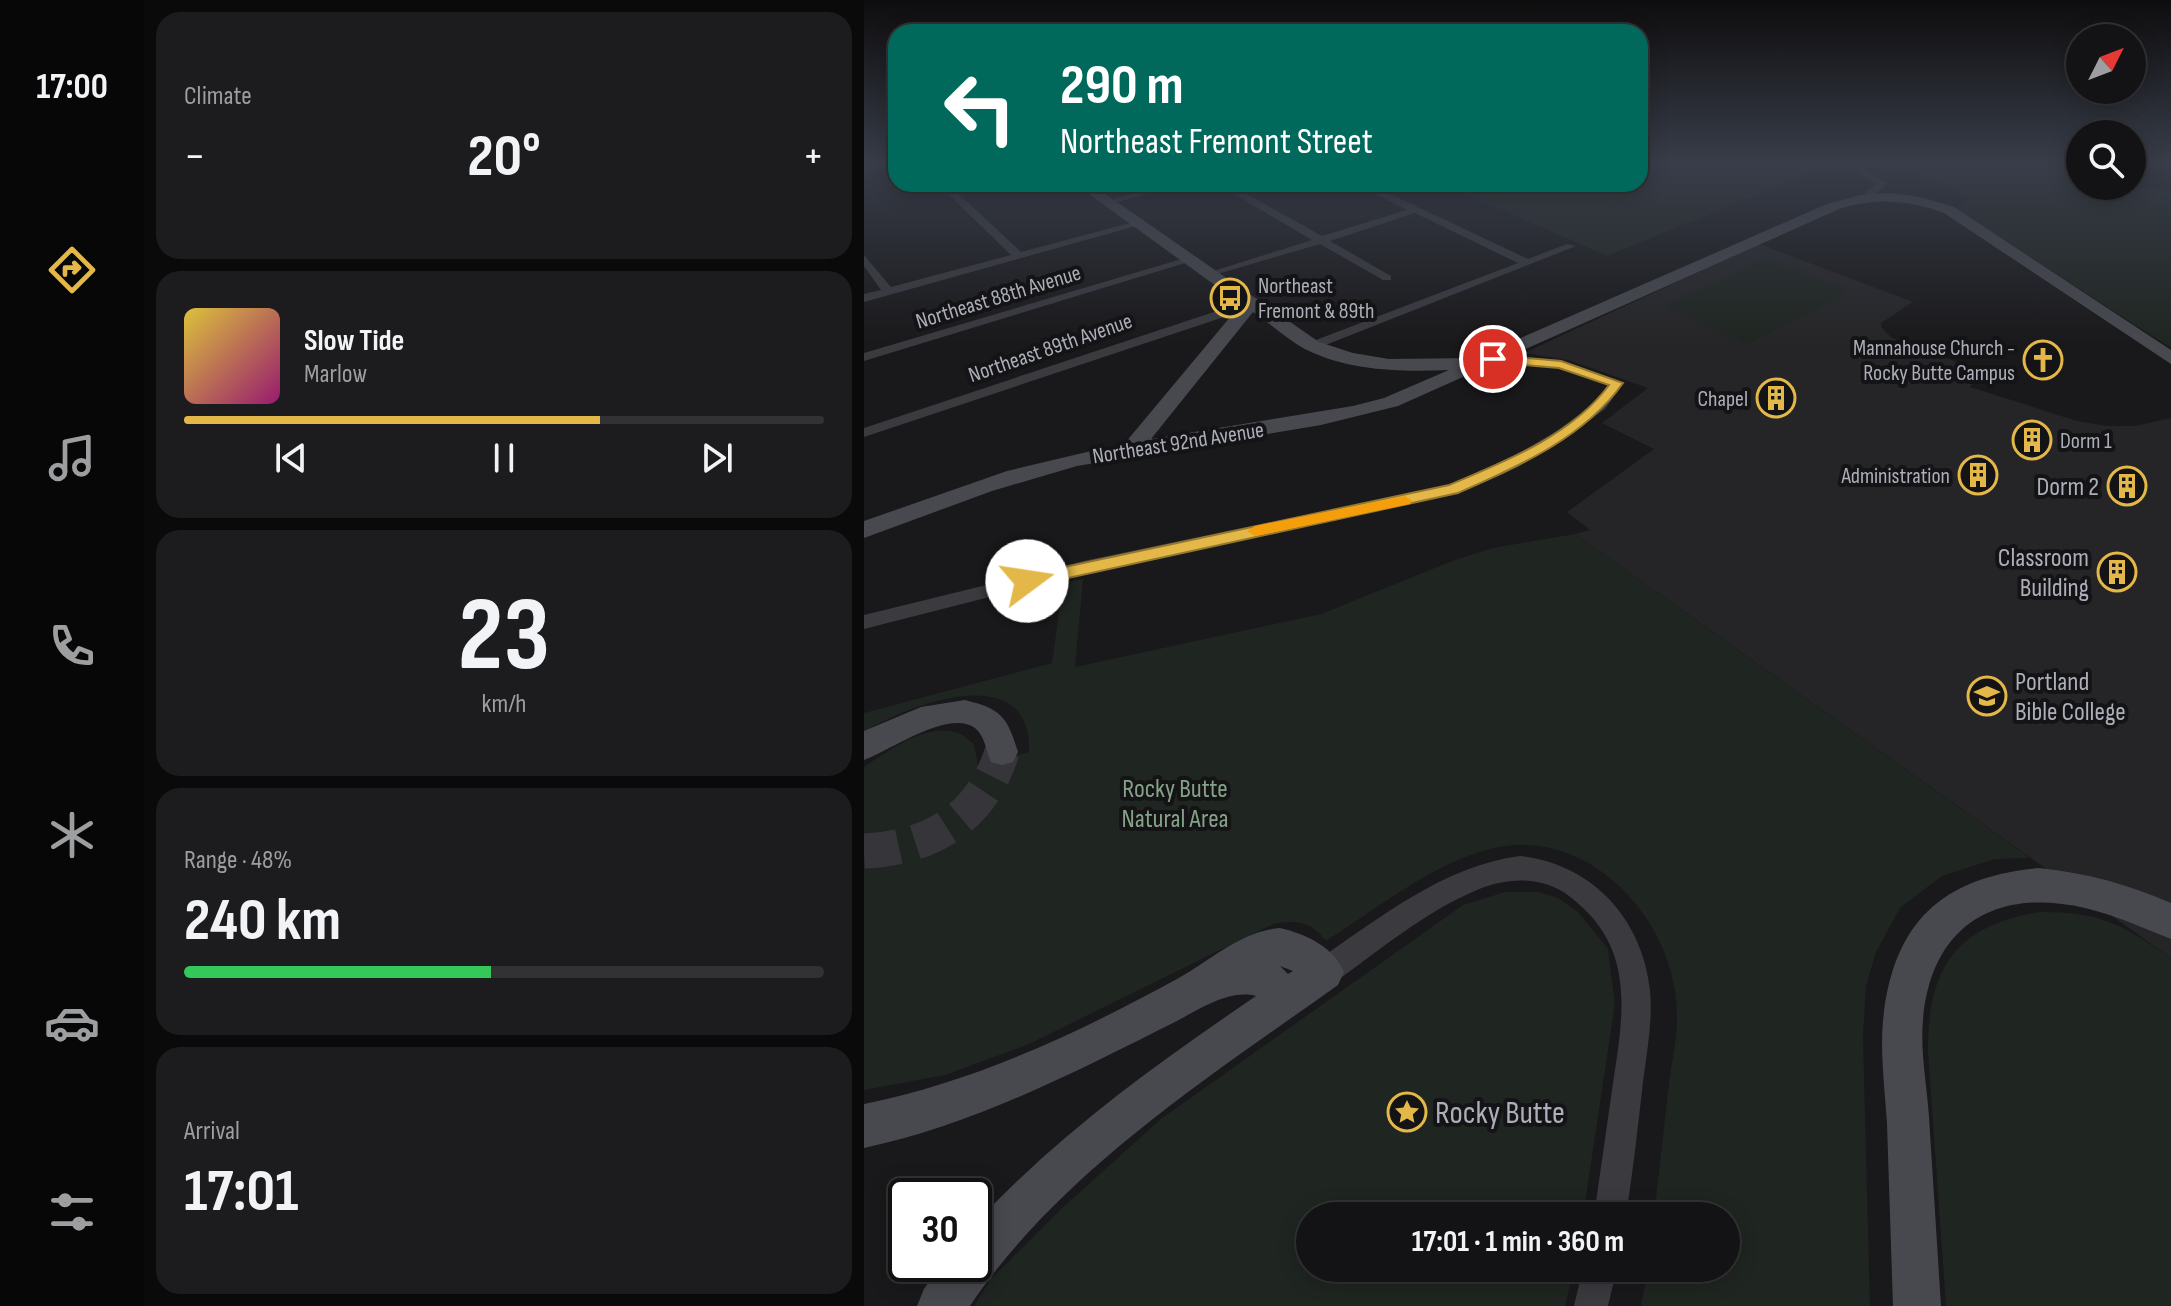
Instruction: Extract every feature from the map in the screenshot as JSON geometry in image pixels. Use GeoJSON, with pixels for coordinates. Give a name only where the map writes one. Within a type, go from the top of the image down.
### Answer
{"type":"FeatureCollection","features":[{"type":"Feature","properties":{"kind":"street"},"geometry":{"type":"LineString","coordinates":[[984,223],[1019,256]]}},
{"type":"Feature","properties":{"kind":"street"},"geometry":{"type":"LineString","coordinates":[[1291,223],[1387,278]]}},
{"type":"Feature","properties":{"kind":"street"},"geometry":{"type":"LineString","coordinates":[[1211,275],[1375,223]]}},
{"type":"Feature","properties":{"kind":"street"},"geometry":{"type":"LineString","coordinates":[[1443,223],[1528,263]]}},
{"type":"Feature","properties":{"kind":"street","name":"Northeast 92nd Avenue"},"geometry":{"type":"LineString","coordinates":[[864,530],[984,485],[1057,464],[1133,448],[1355,412],[1406,396],[1796,223]]}},
{"type":"Feature","properties":{"kind":"street","name":"Northeast 92nd Avenue"},"geometry":{"type":"LineString","coordinates":[[1968,223],[2171,358]]}},
{"type":"Feature","properties":{"kind":"street"},"geometry":{"type":"LineString","coordinates":[[864,298],[1138,224],[1313,346],[1357,361],[1429,366],[1493,359],[1561,364],[1617,383],[1600,406],[1563,433],[1512,464],[1453,489],[1088,566],[864,622]]}},
{"type":"Feature","properties":{"kind":"street"},"geometry":{"type":"LineString","coordinates":[[1313,346],[1571,246]]}},
{"type":"Feature","properties":{"kind":"street"},"geometry":{"type":"LineString","coordinates":[[864,258],[888,291]]}},
{"type":"Feature","properties":{"kind":"street","name":"Northeast 88th Avenue"},"geometry":{"type":"LineString","coordinates":[[864,357],[1189,260]]}},
{"type":"Feature","properties":{"kind":"street"},"geometry":{"type":"LineString","coordinates":[[1133,448],[1250,304]]}},
{"type":"Feature","properties":{"kind":"street","name":"Northeast 89th Avenue"},"geometry":{"type":"LineString","coordinates":[[864,433],[1250,304]]}},
{"type":"Feature","properties":{"kind":"street"},"geometry":{"type":"LineString","coordinates":[[864,747],[908,722],[936,714],[960,713],[990,723],[999,735],[1002,752]]}},
{"type":"Feature","properties":{"kind":"street"},"geometry":{"type":"LineString","coordinates":[[992,1239],[1129,1112],[1278,1004],[1441,894],[1491,871],[1544,871],[1570,882],[1603,909],[1622,938],[1634,971],[1636,989],[1632,1055],[1612,1202]]}},
{"type":"Feature","properties":{"kind":"street"},"geometry":{"type":"LineString","coordinates":[[1917,1306],[1903,1021],[1908,979],[1921,948],[1943,919],[1957,908],[1985,894],[2022,885],[2064,886],[2104,895],[2171,921]]}},
{"type":"Feature","properties":{"kind":"street"},"geometry":{"type":"LineString","coordinates":[[1214,981],[1235,961],[1269,948],[1295,951],[1325,972]]}},
{"type":"Feature","properties":{"kind":"street"},"geometry":{"type":"LineString","coordinates":[[864,1126],[914,1115],[981,1092],[1214,981],[1258,974],[1273,984],[1278,1004]]}},
{"type":"Feature","properties":{"kind":"street"},"geometry":{"type":"LineString","coordinates":[[941,1306],[958,1282]]}},
{"type":"Feature","properties":{"kind":"street"},"geometry":{"type":"LineString","coordinates":[[1591,1306],[1597,1282]]}},
{"type":"Feature","properties":{"kind":"shaded area","name":"Portland Bible College"},"geometry":{"type":"Polygon","coordinates":[[[1759,244],[1913,302],[1881,323],[1882,328],[1892,338],[1965,365],[1978,378],[1970,387],[2077,421],[2107,426],[2135,426],[2171,418],[2171,958],[1575,534],[1590,530],[1567,512],[1654,449],[1602,423],[1648,388],[1568,360],[1524,353],[1759,244]]]}},
{"type":"Feature","properties":{"kind":"green space"},"geometry":{"type":"Polygon","coordinates":[[[1531,223],[1688,223],[1607,256],[1531,223]]]}},
{"type":"Feature","properties":{"kind":"green space"},"geometry":{"type":"Polygon","coordinates":[[[1977,223],[2171,223],[2171,348],[1977,223]]]}},
{"type":"Feature","properties":{"kind":"green space"},"geometry":{"type":"Polygon","coordinates":[[[1767,258],[1850,291],[1748,344],[1665,305],[1767,258]]]}},
{"type":"Feature","properties":{"kind":"green space","name":"Rocky Butte Natural Area"},"geometry":{"type":"Polygon","coordinates":[[[1575,534],[2030,858],[1995,859],[1942,876],[1900,908],[1876,952],[1866,986],[1863,1037],[1870,1306],[1641,1306],[1645,1282],[1740,1282],[1740,1202],[1656,1202],[1676,1033],[1673,981],[1662,946],[1644,915],[1621,888],[1593,866],[1561,851],[1526,845],[1490,849],[1469,856],[1426,876],[1326,941],[1309,926],[1289,922],[1273,924],[1027,1045],[945,1075],[864,1090],[864,767],[908,740],[934,731],[964,736],[974,744],[978,765],[1029,752],[1025,723],[1011,705],[990,697],[965,696],[937,701],[864,732],[864,713],[1052,663],[1063,583],[1083,579],[1075,667],[1321,614],[1452,561],[1493,548],[1575,534]]]}},
{"type":"Feature","properties":{"kind":"green space"},"geometry":{"type":"Polygon","coordinates":[[[1505,892],[1539,892],[1558,898],[1578,912],[1608,949],[1615,1004],[1585,1202],[1296,1202],[1296,1282],[1571,1282],[1565,1306],[974,1306],[992,1278],[1061,1209],[1162,1118],[1463,905],[1505,892]]]}},
{"type":"Feature","properties":{"kind":"green space"},"geometry":{"type":"Polygon","coordinates":[[[2040,912],[2079,914],[2110,922],[2171,958],[2171,1306],[1946,1306],[1928,1053],[1933,998],[1952,956],[1967,940],[2011,918],[2040,912]]]}},
{"type":"Feature","properties":{"kind":"tunnel"},"geometry":{"type":"LineString","coordinates":[[864,851],[911,844],[950,825],[967,812],[981,795],[1002,752]]}},
{"type":"Feature","properties":{"kind":"slow traffic"},"geometry":{"type":"LineString","coordinates":[[1255,531],[1405,501]]}},
{"type":"Feature","properties":{"kind":"place","name":"Northeast Fremont & 89th"},"geometry":{"type":"Point","coordinates":[1230,298]}},
{"type":"Feature","properties":{"kind":"place","name":"Mannahouse Church - Rocky Butte Campus"},"geometry":{"type":"Point","coordinates":[2043,360]}},
{"type":"Feature","properties":{"kind":"place","name":"Chapel"},"geometry":{"type":"Point","coordinates":[1776,398]}},
{"type":"Feature","properties":{"kind":"place","name":"Dorm 1"},"geometry":{"type":"Point","coordinates":[2032,440]}},
{"type":"Feature","properties":{"kind":"place","name":"Administration"},"geometry":{"type":"Point","coordinates":[1978,475]}},
{"type":"Feature","properties":{"kind":"place","name":"Dorm 2"},"geometry":{"type":"Point","coordinates":[2127,486]}},
{"type":"Feature","properties":{"kind":"place","name":"Classroom Building"},"geometry":{"type":"Point","coordinates":[2117,572]}},
{"type":"Feature","properties":{"kind":"place","name":"Portland Bible College"},"geometry":{"type":"Point","coordinates":[1987,696]}},
{"type":"Feature","properties":{"kind":"place","name":"Rocky Butte"},"geometry":{"type":"Point","coordinates":[1407,1112]}},
{"type":"Feature","properties":{"kind":"route"},"geometry":{"type":"LineString","coordinates":[[1027,581],[1453,489],[1537,450],[1600,406],[1609,398],[1617,383],[1561,364],[1493,359]]}}]}
